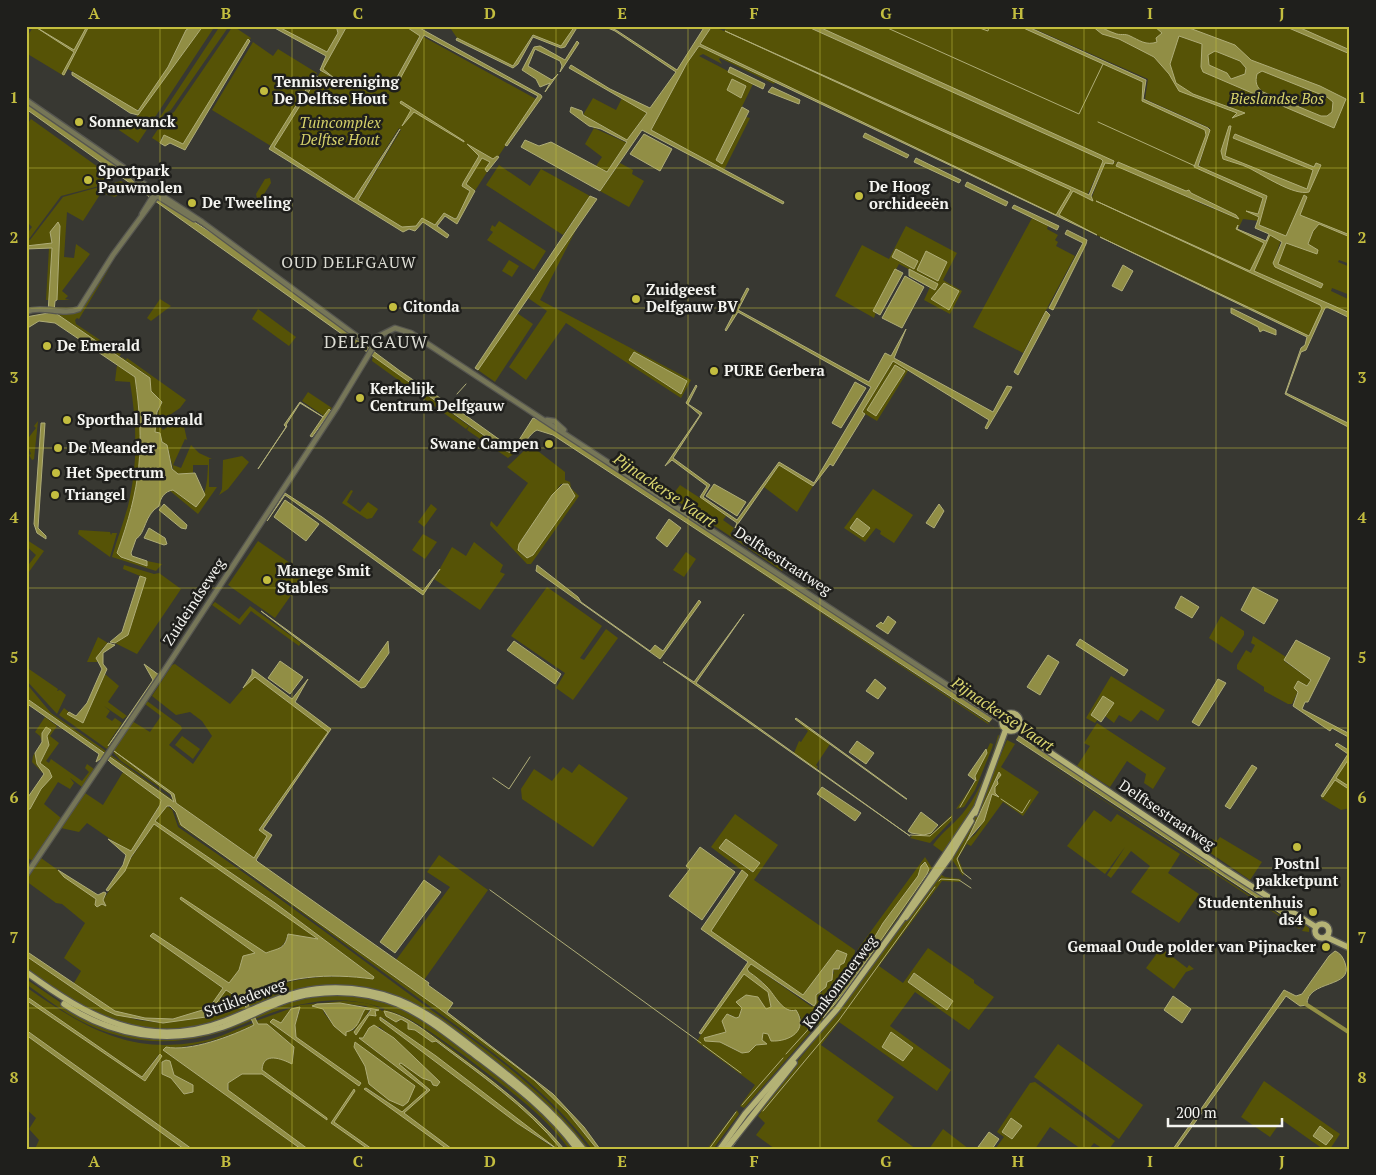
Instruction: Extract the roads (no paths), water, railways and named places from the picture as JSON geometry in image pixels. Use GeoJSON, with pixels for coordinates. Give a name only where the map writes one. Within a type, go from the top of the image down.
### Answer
{"type":"FeatureCollection","features":[{"type":"Feature","properties":{"kind":"main road","name":"Delftsestraatweg"},"geometry":{"type":"LineString","coordinates":[[1008,728],[1030,738],[1316,928]]}},
{"type":"Feature","properties":{"kind":"main road","name":"Komkommerweg"},"geometry":{"type":"LineString","coordinates":[[720,1149],[746,1114],[837,1009],[949,858],[967,830],[1008,728]]}},
{"type":"Feature","properties":{"kind":"main road"},"geometry":{"type":"LineString","coordinates":[[1327,935],[1325,925],[1316,928],[1318,937],[1327,935],[1350,947]]}},
{"type":"Feature","properties":{"kind":"main road","name":"Strikledeweg"},"geometry":{"type":"LineString","coordinates":[[26,972],[88,1013],[130,1028],[161,1032],[193,1029],[222,1022],[293,998],[331,992],[368,995],[397,1004],[427,1019],[514,1084],[553,1119],[576,1149]]}},
{"type":"Feature","properties":{"kind":"main road","name":"Strikledeweg"},"geometry":{"type":"LineString","coordinates":[[26,976],[82,1015],[104,1025],[136,1034],[161,1036],[195,1034],[225,1026],[281,996],[318,989],[357,989],[398,1000],[429,1016],[502,1070],[549,1109],[582,1149]]}},
{"type":"Feature","properties":{"kind":"main road","name":"Komkommerweg"},"geometry":{"type":"LineString","coordinates":[[726,1149],[787,1073],[797,1056]]}},
{"type":"Feature","properties":{"kind":"street"},"geometry":{"type":"LineString","coordinates":[[26,100],[138,180],[155,196],[204,224],[358,337],[367,340],[373,339]]}},
{"type":"Feature","properties":{"kind":"street"},"geometry":{"type":"LineString","coordinates":[[26,312],[46,309],[79,309],[155,196]]}},
{"type":"Feature","properties":{"kind":"street","name":"Delftsestraatweg"},"geometry":{"type":"LineString","coordinates":[[373,339],[392,328],[406,330],[565,432],[988,710],[1008,728]]}},
{"type":"Feature","properties":{"kind":"street","name":"Zuideindseweg"},"geometry":{"type":"LineString","coordinates":[[26,874],[208,604],[337,407],[371,351],[373,339]]}},
{"type":"Feature","properties":{"kind":"waterway"},"geometry":{"type":"LineString","coordinates":[[883,26],[1079,114],[1103,64]]}},
{"type":"Feature","properties":{"kind":"waterway"},"geometry":{"type":"LineString","coordinates":[[974,26],[988,31],[989,26]]}},
{"type":"Feature","properties":{"kind":"waterway"},"geometry":{"type":"LineString","coordinates":[[1098,122],[1195,166]]}},
{"type":"Feature","properties":{"kind":"waterway"},"geometry":{"type":"LineString","coordinates":[[457,394],[466,384]]}},
{"type":"Feature","properties":{"kind":"waterway"},"geometry":{"type":"LineString","coordinates":[[493,778],[509,789],[530,757]]}},
{"type":"Feature","properties":{"kind":"waterway"},"geometry":{"type":"LineString","coordinates":[[960,807],[975,781]]}},
{"type":"Feature","properties":{"kind":"waterway"},"geometry":{"type":"LineString","coordinates":[[1001,799],[1022,813],[1030,800]]}},
{"type":"Feature","properties":{"kind":"waterway"},"geometry":{"type":"LineString","coordinates":[[910,835],[930,836],[951,817]]}},
{"type":"Feature","properties":{"kind":"waterway"},"geometry":{"type":"LineString","coordinates":[[967,841],[957,859],[962,872],[971,879]]}},
{"type":"Feature","properties":{"kind":"waterway"},"geometry":{"type":"LineString","coordinates":[[939,881],[941,879],[959,880],[971,888]]}},
{"type":"Feature","properties":{"kind":"waterway"},"geometry":{"type":"LineString","coordinates":[[763,1111],[839,1020],[935,887]]}},
{"type":"Feature","properties":{"kind":"waterway"},"geometry":{"type":"LineString","coordinates":[[490,890],[701,1043]]}},
{"type":"Feature","properties":{"kind":"waterway"},"geometry":{"type":"LineString","coordinates":[[1304,1003],[1350,1033]]}},
{"type":"Feature","properties":{"kind":"waterway"},"geometry":{"type":"LineString","coordinates":[[786,1054],[815,1022]]}},
{"type":"Feature","properties":{"kind":"waterway"},"geometry":{"type":"LineString","coordinates":[[703,1045],[741,1073]]}},
{"type":"Feature","properties":{"kind":"waterway"},"geometry":{"type":"LineString","coordinates":[[742,1105],[783,1058]]}},
{"type":"Feature","properties":{"kind":"waterway"},"geometry":{"type":"LineString","coordinates":[[709,1149],[736,1112]]}},
{"type":"Feature","properties":{"kind":"waterway"},"geometry":{"type":"LineString","coordinates":[[731,1149],[743,1132]]}},
{"type":"Feature","properties":{"kind":"place","name":"Tennisvereniging De Delftse Hout"},"geometry":{"type":"Point","coordinates":[264,91]}},
{"type":"Feature","properties":{"kind":"place","name":"Sonnevanck"},"geometry":{"type":"Point","coordinates":[79,122]}},
{"type":"Feature","properties":{"kind":"place","name":"Sportpark Pauwmolen"},"geometry":{"type":"Point","coordinates":[88,180]}},
{"type":"Feature","properties":{"kind":"place","name":"De Hoog orchideeën"},"geometry":{"type":"Point","coordinates":[859,196]}},
{"type":"Feature","properties":{"kind":"place","name":"De Tweeling"},"geometry":{"type":"Point","coordinates":[192,203]}},
{"type":"Feature","properties":{"kind":"place","name":"Zuidgeest Delfgauw BV"},"geometry":{"type":"Point","coordinates":[636,299]}},
{"type":"Feature","properties":{"kind":"place","name":"Citonda"},"geometry":{"type":"Point","coordinates":[393,307]}},
{"type":"Feature","properties":{"kind":"place","name":"De Emerald"},"geometry":{"type":"Point","coordinates":[47,346]}},
{"type":"Feature","properties":{"kind":"place","name":"PURE Gerbera"},"geometry":{"type":"Point","coordinates":[714,371]}},
{"type":"Feature","properties":{"kind":"place","name":"Kerkelijk Centrum Delfgauw"},"geometry":{"type":"Point","coordinates":[360,398]}},
{"type":"Feature","properties":{"kind":"place","name":"Sporthal Emerald"},"geometry":{"type":"Point","coordinates":[67,420]}},
{"type":"Feature","properties":{"kind":"place","name":"Swane Campen"},"geometry":{"type":"Point","coordinates":[549,444]}},
{"type":"Feature","properties":{"kind":"place","name":"De Meander"},"geometry":{"type":"Point","coordinates":[58,448]}},
{"type":"Feature","properties":{"kind":"place","name":"Het Spectrum"},"geometry":{"type":"Point","coordinates":[56,473]}},
{"type":"Feature","properties":{"kind":"place","name":"Triangel"},"geometry":{"type":"Point","coordinates":[55,495]}},
{"type":"Feature","properties":{"kind":"place","name":"Manege Smit Stables"},"geometry":{"type":"Point","coordinates":[267,580]}},
{"type":"Feature","properties":{"kind":"place","name":"Postnl pakketpunt"},"geometry":{"type":"Point","coordinates":[1297,847]}},
{"type":"Feature","properties":{"kind":"place","name":"Studentenhuis ds4"},"geometry":{"type":"Point","coordinates":[1313,912]}},
{"type":"Feature","properties":{"kind":"place","name":"Gemaal Oude polder van Pijnacker"},"geometry":{"type":"Point","coordinates":[1326,947]}},
{"type":"Feature","properties":{"kind":"district","name":"OUD DELFGAUW"},"geometry":{"type":"Point","coordinates":[349,262]}},
{"type":"Feature","properties":{"kind":"district","name":"DELFGAUW"},"geometry":{"type":"Point","coordinates":[376,342]}},
{"type":"Feature","properties":{"kind":"park label","name":"Bieslandse Bos"},"geometry":{"type":"Point","coordinates":[1277,99]}},
{"type":"Feature","properties":{"kind":"park label","name":"Tuincomplex Delftse Hout"},"geometry":{"type":"Point","coordinates":[340,132]}},
{"type":"Feature","properties":{"kind":"water label","name":"Pijnackerse Vaart"},"geometry":{"type":"Point","coordinates":[665,490]}},
{"type":"Feature","properties":{"kind":"water label","name":"Pijnackerse Vaart"},"geometry":{"type":"Point","coordinates":[1003,714]}}]}
